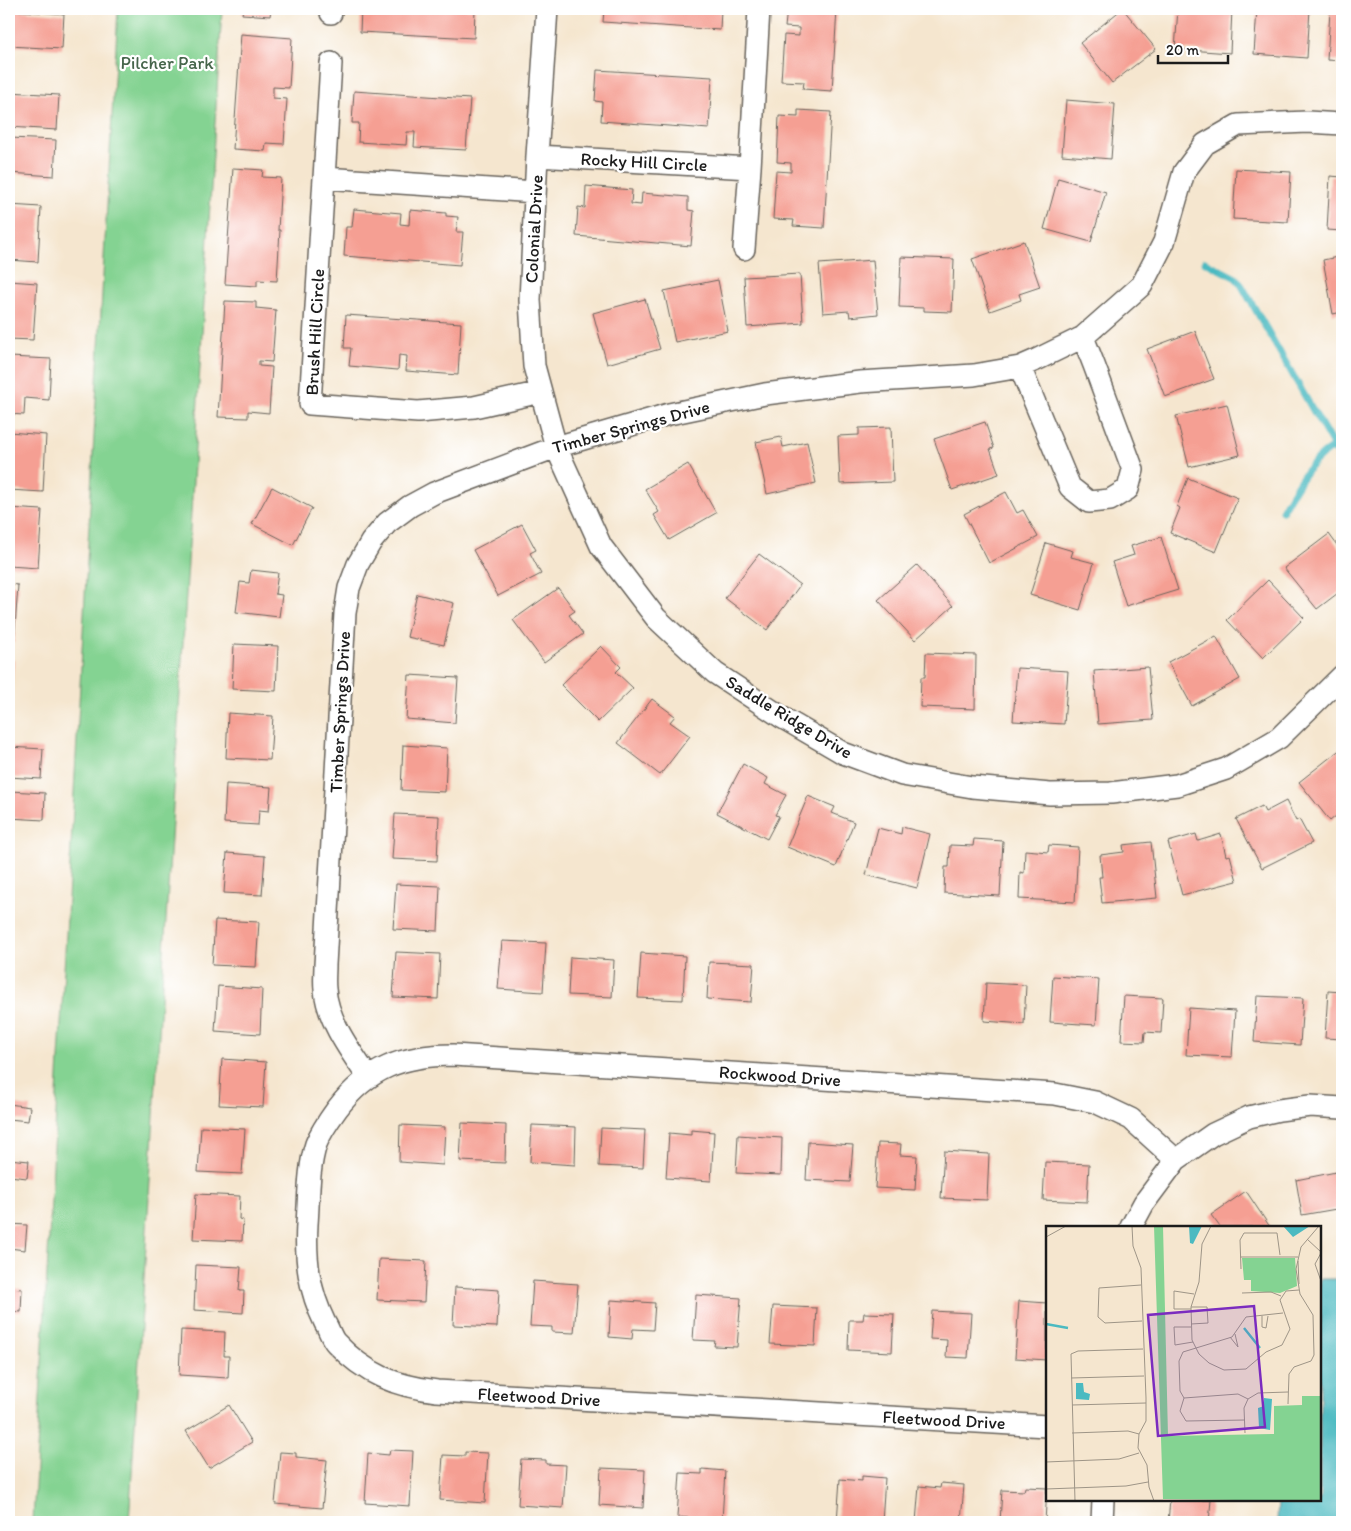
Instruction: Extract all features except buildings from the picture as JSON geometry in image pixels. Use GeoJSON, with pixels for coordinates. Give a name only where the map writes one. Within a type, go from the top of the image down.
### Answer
{"type":"FeatureCollection","features":[{"type":"Feature","properties":{"kind":"street","name":"Colonial Drive"},"geometry":{"type":"LineString","coordinates":[[547,9],[530,300],[534,366],[556,447]]}},
{"type":"Feature","properties":{"kind":"street"},"geometry":{"type":"LineString","coordinates":[[744,249],[759,9]]}},
{"type":"Feature","properties":{"kind":"street","name":"Brush Hill Circle"},"geometry":{"type":"LineString","coordinates":[[331,63],[310,404],[418,412],[474,407],[541,392]]}},
{"type":"Feature","properties":{"kind":"street","name":"Timber Springs Drive"},"geometry":{"type":"LineString","coordinates":[[368,1077],[345,1042],[332,1016],[325,990],[325,956],[345,623],[349,588],[358,564],[371,542],[387,523],[410,506],[434,493],[556,447],[669,414],[765,394],[860,382],[974,375],[1020,367],[1083,336],[1142,285],[1164,242],[1184,172],[1205,144],[1238,125],[1308,122],[1342,124]]}},
{"type":"Feature","properties":{"kind":"street","name":"Rocky Hill Circle"},"geometry":{"type":"LineString","coordinates":[[537,156],[750,168]]}},
{"type":"Feature","properties":{"kind":"street"},"geometry":{"type":"LineString","coordinates":[[324,178],[535,192]]}},
{"type":"Feature","properties":{"kind":"street"},"geometry":{"type":"LineString","coordinates":[[1020,367],[1070,488],[1089,502],[1110,500],[1128,489],[1133,470],[1083,336]]}},
{"type":"Feature","properties":{"kind":"street","name":"Saddle Ridge Drive"},"geometry":{"type":"LineString","coordinates":[[556,447],[601,546],[656,618],[715,673],[783,718],[843,753],[902,775],[972,787],[1050,794],[1111,793],[1178,785],[1226,769],[1279,738],[1342,676]]}},
{"type":"Feature","properties":{"kind":"street","name":"Rockwood Drive"},"geometry":{"type":"LineString","coordinates":[[368,1077],[393,1064],[415,1058],[453,1055],[1055,1094],[1095,1102],[1131,1119],[1176,1160]]}},
{"type":"Feature","properties":{"kind":"street","name":"Fleetwood Drive"},"geometry":{"type":"LineString","coordinates":[[368,1077],[349,1093],[324,1128],[316,1145],[310,1176],[306,1241],[307,1264],[316,1305],[335,1342],[366,1370],[415,1388],[436,1391],[1046,1426]]}},
{"type":"Feature","properties":{"kind":"street"},"geometry":{"type":"LineString","coordinates":[[1132,1226],[1144,1203],[1176,1160],[1213,1134],[1249,1117],[1279,1110],[1310,1106],[1342,1108]]}},
{"type":"Feature","properties":{"kind":"street"},"geometry":{"type":"LineString","coordinates":[[1102,1522],[1103,1501]]}},
{"type":"Feature","properties":{"kind":"green space","name":"Pilcher Park"},"geometry":{"type":"Polygon","coordinates":[[[118,9],[222,9],[129,1522],[33,1522],[118,9]]]}},
{"type":"Feature","properties":{"kind":"water"},"geometry":{"type":"Polygon","coordinates":[[[1321,1279],[1342,1279],[1342,1522],[1277,1522],[1278,1501],[1321,1501],[1321,1279]]]}},
{"type":"Feature","properties":{"kind":"waterway"},"geometry":{"type":"LineString","coordinates":[[1205,262],[1236,278],[1242,286],[1342,461]]}},
{"type":"Feature","properties":{"kind":"waterway"},"geometry":{"type":"LineString","coordinates":[[1282,511],[1306,472],[1322,455],[1342,442]]}}]}
